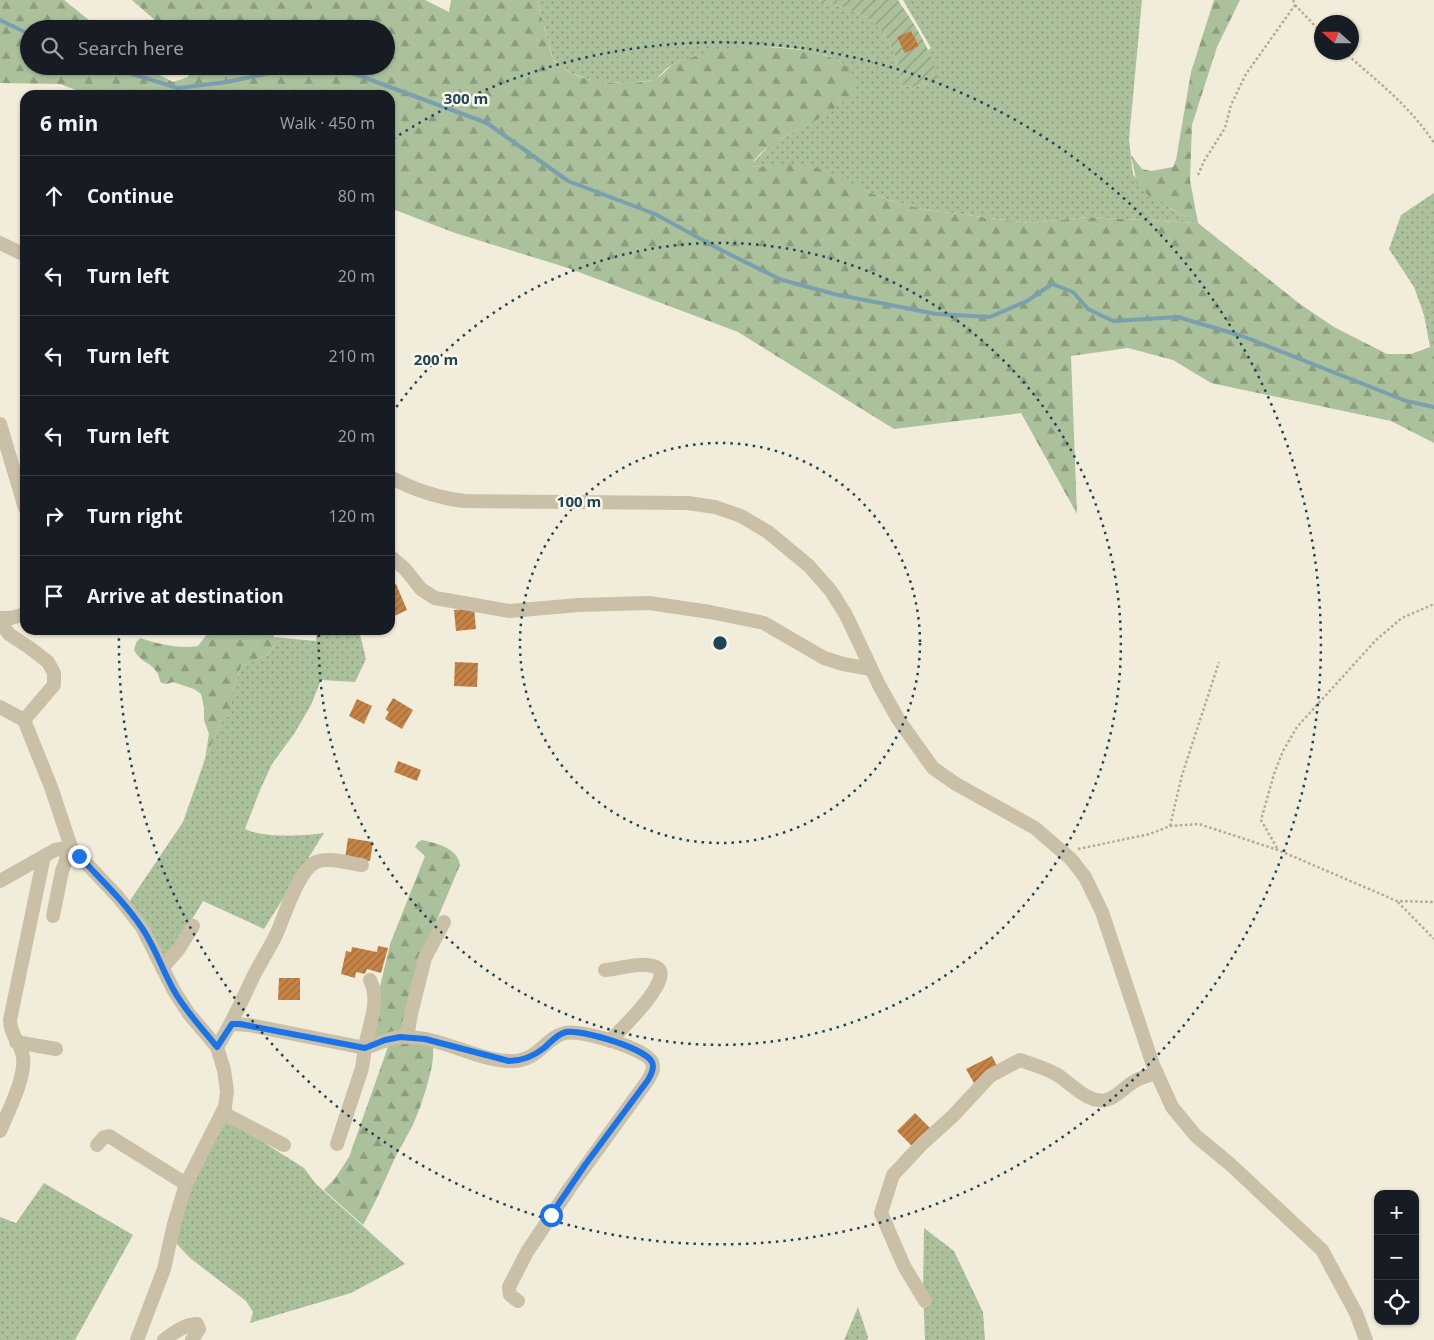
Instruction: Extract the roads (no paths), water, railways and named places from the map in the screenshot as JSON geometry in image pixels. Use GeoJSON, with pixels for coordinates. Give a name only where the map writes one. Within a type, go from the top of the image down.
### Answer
{"type":"FeatureCollection","features":[{"type":"Feature","properties":{"kind":"street"},"geometry":{"type":"LineString","coordinates":[[0,242],[20,252]]}},
{"type":"Feature","properties":{"kind":"street"},"geometry":{"type":"LineString","coordinates":[[0,424],[20,483]]}},
{"type":"Feature","properties":{"kind":"street"},"geometry":{"type":"LineString","coordinates":[[395,479],[426,494],[446,499],[523,503],[688,503],[715,507],[741,516],[768,532],[809,566],[831,591],[846,615],[898,719],[933,768],[956,784],[1035,828],[1064,852],[1084,877],[1102,912],[1157,1073],[1172,1107],[1196,1136],[1231,1165],[1322,1250],[1356,1313],[1366,1340]]}},
{"type":"Feature","properties":{"kind":"street"},"geometry":{"type":"LineString","coordinates":[[395,560],[405,569],[421,589],[435,598],[510,612],[578,605],[649,603],[710,612],[764,623],[824,658],[844,664],[871,668]]}},
{"type":"Feature","properties":{"kind":"street"},"geometry":{"type":"LineString","coordinates":[[20,615],[0,620],[9,634],[48,662],[54,673],[54,685],[24,720]]}},
{"type":"Feature","properties":{"kind":"street"},"geometry":{"type":"LineString","coordinates":[[0,707],[24,720],[51,787],[71,846],[130,910],[148,936],[174,991],[189,1014],[217,1047],[227,1085],[227,1102],[223,1113],[186,1184],[174,1224],[164,1269],[137,1340]]}},
{"type":"Feature","properties":{"kind":"street"},"geometry":{"type":"LineString","coordinates":[[0,881],[56,850],[71,846]]}},
{"type":"Feature","properties":{"kind":"street"},"geometry":{"type":"LineString","coordinates":[[53,916],[62,872],[71,846]]}},
{"type":"Feature","properties":{"kind":"street"},"geometry":{"type":"LineString","coordinates":[[0,1131],[22,1069],[23,1054],[10,1029],[12,1011],[44,856]]}},
{"type":"Feature","properties":{"kind":"street"},"geometry":{"type":"LineString","coordinates":[[217,1047],[232,1024],[254,975],[276,935],[289,901],[311,865],[320,861],[362,865]]}},
{"type":"Feature","properties":{"kind":"street"},"geometry":{"type":"LineString","coordinates":[[407,1037],[423,966],[429,949],[444,922]]}},
{"type":"Feature","properties":{"kind":"street"},"geometry":{"type":"LineString","coordinates":[[162,968],[178,950],[193,926]]}},
{"type":"Feature","properties":{"kind":"street"},"geometry":{"type":"LineString","coordinates":[[605,970],[647,965],[658,968],[661,971],[661,976],[650,996],[610,1041]]}},
{"type":"Feature","properties":{"kind":"street"},"geometry":{"type":"LineString","coordinates":[[337,1144],[362,1068],[372,1020],[374,992],[370,980]]}},
{"type":"Feature","properties":{"kind":"street"},"geometry":{"type":"LineString","coordinates":[[232,1024],[249,1025],[365,1048],[385,1040],[407,1037],[434,1041],[509,1061],[522,1060],[533,1056],[566,1032],[610,1041],[637,1050],[648,1057],[652,1062],[652,1073],[569,1189],[518,1267],[508,1291],[513,1299],[518,1301]]}},
{"type":"Feature","properties":{"kind":"street"},"geometry":{"type":"LineString","coordinates":[[16,1042],[56,1049]]}},
{"type":"Feature","properties":{"kind":"street"},"geometry":{"type":"LineString","coordinates":[[925,1301],[904,1266],[881,1213],[893,1175],[923,1143],[953,1116],[990,1076],[1020,1060],[1055,1074],[1089,1097],[1107,1100],[1134,1081],[1157,1073]]}},
{"type":"Feature","properties":{"kind":"street"},"geometry":{"type":"LineString","coordinates":[[223,1113],[284,1145]]}},
{"type":"Feature","properties":{"kind":"street"},"geometry":{"type":"LineString","coordinates":[[97,1145],[104,1137],[109,1136],[186,1184]]}},
{"type":"Feature","properties":{"kind":"street"},"geometry":{"type":"LineString","coordinates":[[164,1340],[180,1329],[197,1324],[199,1329],[192,1340]]}},
{"type":"Feature","properties":{"kind":"waterway"},"geometry":{"type":"LineString","coordinates":[[0,20],[20,30]]}},
{"type":"Feature","properties":{"kind":"waterway"},"geometry":{"type":"LineString","coordinates":[[135,75],[178,88],[227,82],[261,75]]}},
{"type":"Feature","properties":{"kind":"waterway"},"geometry":{"type":"LineString","coordinates":[[357,75],[487,123],[568,181],[655,214],[782,280],[834,294],[936,314],[990,317],[1027,301],[1052,284],[1073,292],[1088,309],[1113,321],[1178,317],[1242,336],[1406,401],[1434,407]]}}]}
